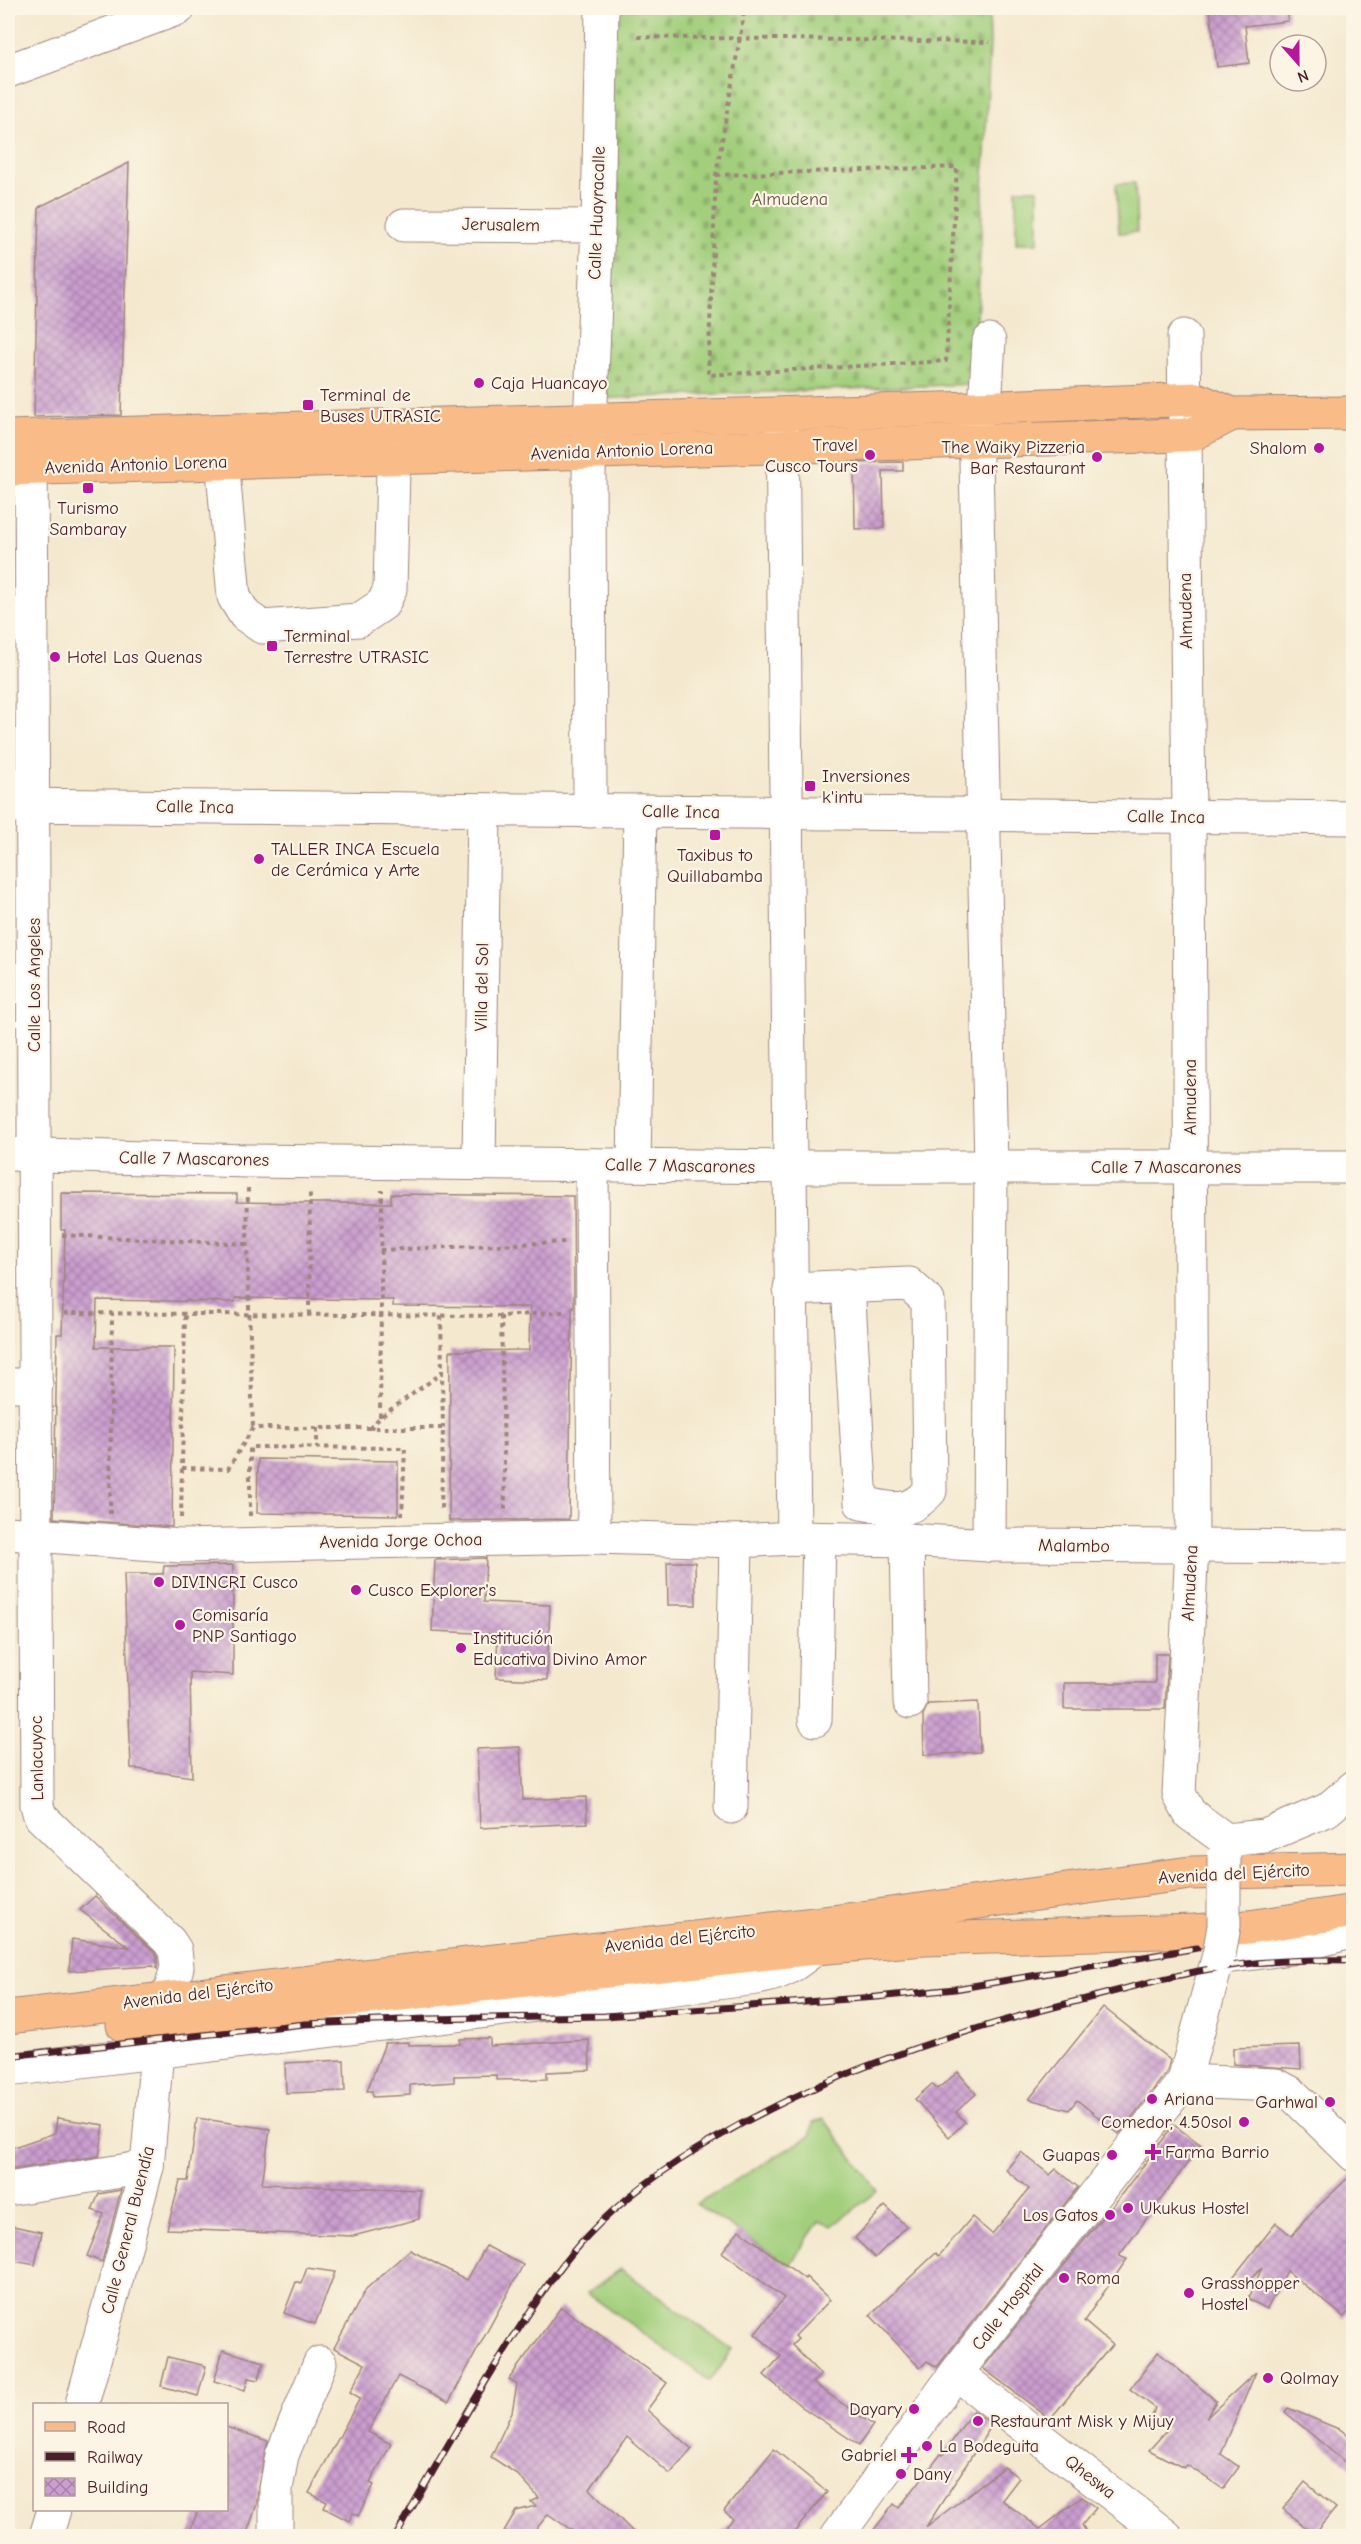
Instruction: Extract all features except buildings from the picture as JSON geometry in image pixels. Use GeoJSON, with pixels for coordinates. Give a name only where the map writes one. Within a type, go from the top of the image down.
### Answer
{"type":"FeatureCollection","features":[{"type":"Feature","properties":{"kind":"main road","name":"Avenida Antonio Lorena"},"geometry":{"type":"LineString","coordinates":[[19,452],[225,430],[980,408],[1196,399],[1232,414],[1353,413]]}},
{"type":"Feature","properties":{"kind":"main road","name":"Avenida Antonio Lorena"},"geometry":{"type":"LineString","coordinates":[[19,452],[225,462],[1184,435],[1193,434],[1232,414]]}},
{"type":"Feature","properties":{"kind":"main road","name":"Avenida del Ejército"},"geometry":{"type":"LineString","coordinates":[[8,2039],[166,2009],[1190,1873],[1353,1869]]}},
{"type":"Feature","properties":{"kind":"main road","name":"Avenida del Ejército"},"geometry":{"type":"LineString","coordinates":[[8,2017],[166,2009],[925,1939],[1249,1927],[1353,1911]]}},
{"type":"Feature","properties":{"kind":"street"},"geometry":{"type":"LineString","coordinates":[[8,71],[179,8]]}},
{"type":"Feature","properties":{"kind":"street","name":"Calle Huayracalle"},"geometry":{"type":"LineString","coordinates":[[590,811],[589,452],[602,8]]}},
{"type":"Feature","properties":{"kind":"street","name":"Jerusalem"},"geometry":{"type":"LineString","coordinates":[[404,225],[597,226]]}},
{"type":"Feature","properties":{"kind":"street","name":"Almudena"},"geometry":{"type":"LineString","coordinates":[[1184,336],[1189,817],[1192,1548],[1179,1794],[1190,1814],[1225,1849]]}},
{"type":"Feature","properties":{"kind":"street"},"geometry":{"type":"LineString","coordinates":[[989,341],[975,441],[991,1167],[989,1545]]}},
{"type":"Feature","properties":{"kind":"street"},"geometry":{"type":"LineString","coordinates":[[782,413],[788,813],[790,1289],[807,1539],[814,1720]]}},
{"type":"Feature","properties":{"kind":"street"},"geometry":{"type":"LineString","coordinates":[[225,430],[224,482],[234,597],[244,615],[262,627],[359,620],[383,604],[390,589],[395,458],[394,425]]}},
{"type":"Feature","properties":{"kind":"street","name":"Calle Los Angeles"},"geometry":{"type":"LineString","coordinates":[[19,452],[21,1154],[36,1313],[22,1385],[22,1533]]}},
{"type":"Feature","properties":{"kind":"street","name":"Calle Inca"},"geometry":{"type":"LineString","coordinates":[[20,806],[1353,818]]}},
{"type":"Feature","properties":{"kind":"street","name":"Villa del Sol"},"geometry":{"type":"LineString","coordinates":[[479,1163],[484,810]]}},
{"type":"Feature","properties":{"kind":"street"},"geometry":{"type":"LineString","coordinates":[[634,1165],[640,812]]}},
{"type":"Feature","properties":{"kind":"street","name":"Calle 7 Mascarones"},"geometry":{"type":"LineString","coordinates":[[21,1154],[248,1161],[790,1167],[1353,1167]]}},
{"type":"Feature","properties":{"kind":"street"},"geometry":{"type":"LineString","coordinates":[[592,1165],[594,1537]]}},
{"type":"Feature","properties":{"kind":"street"},"geometry":{"type":"LineString","coordinates":[[790,1289],[848,1285],[909,1284],[928,1301],[930,1491],[918,1504],[901,1510],[861,1503],[848,1285]]}},
{"type":"Feature","properties":{"kind":"street","name":"Avenida Jorge Ochoa"},"geometry":{"type":"LineString","coordinates":[[22,1533],[181,1546],[594,1537],[736,1541],[807,1539]]}},
{"type":"Feature","properties":{"kind":"street","name":"Lanlacuyoc"},"geometry":{"type":"LineString","coordinates":[[22,1533],[36,1740],[38,1810],[40,1816],[169,1941],[178,1958],[166,2009]]}},
{"type":"Feature","properties":{"kind":"street","name":"Malambo"},"geometry":{"type":"LineString","coordinates":[[807,1539],[1192,1548],[1353,1547]]}},
{"type":"Feature","properties":{"kind":"street"},"geometry":{"type":"LineString","coordinates":[[907,1540],[910,1702]]}},
{"type":"Feature","properties":{"kind":"street"},"geometry":{"type":"LineString","coordinates":[[731,1807],[736,1541]]}},
{"type":"Feature","properties":{"kind":"street"},"geometry":{"type":"LineString","coordinates":[[1353,1787],[1327,1810],[1265,1836],[1225,1849],[1224,1926],[1219,1957],[1184,2081],[1276,2085],[1291,2092],[1353,2155]]}},
{"type":"Feature","properties":{"kind":"street"},"geometry":{"type":"LineString","coordinates":[[1219,1957],[1290,1948],[1353,1931]]}},
{"type":"Feature","properties":{"kind":"street"},"geometry":{"type":"LineString","coordinates":[[8,2070],[757,1978],[796,1965],[815,1948]]}},
{"type":"Feature","properties":{"kind":"street"},"geometry":{"type":"LineString","coordinates":[[157,2053],[166,2009]]}},
{"type":"Feature","properties":{"kind":"street","name":"Calle General Buendía"},"geometry":{"type":"LineString","coordinates":[[82,2403],[147,2167],[157,2053]]}},
{"type":"Feature","properties":{"kind":"street","name":"Calle Hospital"},"geometry":{"type":"LineString","coordinates":[[837,2536],[956,2373],[1184,2081]]}},
{"type":"Feature","properties":{"kind":"street"},"geometry":{"type":"LineString","coordinates":[[8,2189],[147,2167]]}},
{"type":"Feature","properties":{"kind":"street"},"geometry":{"type":"LineString","coordinates":[[276,2536],[276,2490],[282,2455],[320,2363]]}},
{"type":"Feature","properties":{"kind":"street","name":"Qheswa"},"geometry":{"type":"LineString","coordinates":[[956,2373],[1166,2536]]}},
{"type":"Feature","properties":{"kind":"street"},"geometry":{"type":"LineString","coordinates":[[46,2536],[54,2511]]}},
{"type":"Feature","properties":{"kind":"path"},"geometry":{"type":"LineString","coordinates":[[716,175],[957,167],[946,361],[708,375],[716,175],[745,8]]}},
{"type":"Feature","properties":{"kind":"path"},"geometry":{"type":"LineString","coordinates":[[638,37],[990,42]]}},
{"type":"Feature","properties":{"kind":"path"},"geometry":{"type":"LineString","coordinates":[[182,1468],[228,1469],[253,1428],[247,1244],[248,1161]]}},
{"type":"Feature","properties":{"kind":"path"},"geometry":{"type":"LineString","coordinates":[[380,1417],[381,1162]]}},
{"type":"Feature","properties":{"kind":"path"},"geometry":{"type":"LineString","coordinates":[[309,1315],[310,1189]]}},
{"type":"Feature","properties":{"kind":"path"},"geometry":{"type":"LineString","coordinates":[[52,1235],[247,1244]]}},
{"type":"Feature","properties":{"kind":"path"},"geometry":{"type":"LineString","coordinates":[[380,1250],[571,1242]]}},
{"type":"Feature","properties":{"kind":"path"},"geometry":{"type":"LineString","coordinates":[[36,1313],[501,1316],[582,1310],[592,1317]]}},
{"type":"Feature","properties":{"kind":"path"},"geometry":{"type":"LineString","coordinates":[[110,1519],[112,1313]]}},
{"type":"Feature","properties":{"kind":"path"},"geometry":{"type":"LineString","coordinates":[[181,1546],[185,1314]]}},
{"type":"Feature","properties":{"kind":"path"},"geometry":{"type":"LineString","coordinates":[[439,1539],[443,1428],[441,1316]]}},
{"type":"Feature","properties":{"kind":"path"},"geometry":{"type":"LineString","coordinates":[[501,1316],[505,1517]]}},
{"type":"Feature","properties":{"kind":"path"},"geometry":{"type":"LineString","coordinates":[[370,1429],[380,1417],[442,1372]]}},
{"type":"Feature","properties":{"kind":"path"},"geometry":{"type":"LineString","coordinates":[[253,1428],[443,1428]]}},
{"type":"Feature","properties":{"kind":"path"},"geometry":{"type":"LineString","coordinates":[[316,1428],[317,1448]]}},
{"type":"Feature","properties":{"kind":"path"},"geometry":{"type":"LineString","coordinates":[[250,1527],[250,1447],[405,1448],[402,1518]]}},
{"type":"Feature","properties":{"kind":"green space","name":"Almudena"},"geometry":{"type":"Polygon","coordinates":[[[602,8],[989,8],[990,42],[974,384],[591,399],[602,8]]]}},
{"type":"Feature","properties":{"kind":"green space"},"geometry":{"type":"Polygon","coordinates":[[[1135,183],[1137,232],[1119,233],[1116,184],[1135,183]]]}},
{"type":"Feature","properties":{"kind":"green space"},"geometry":{"type":"Polygon","coordinates":[[[1016,189],[1038,189],[1038,243],[1016,243],[1016,189]]]}},
{"type":"Feature","properties":{"kind":"green space"},"geometry":{"type":"Polygon","coordinates":[[[824,2119],[878,2191],[832,2226],[819,2221],[790,2265],[696,2204],[810,2136],[813,2123],[824,2119]]]}},
{"type":"Feature","properties":{"kind":"green space"},"geometry":{"type":"Polygon","coordinates":[[[621,2269],[733,2350],[710,2381],[587,2293],[621,2269]]]}},
{"type":"Feature","properties":{"kind":"railway"},"geometry":{"type":"LineString","coordinates":[[8,2056],[305,2024],[605,2016],[877,1997],[955,1989],[1197,1948]]}},
{"type":"Feature","properties":{"kind":"railway"},"geometry":{"type":"LineString","coordinates":[[396,2536],[498,2361],[567,2259],[617,2207],[648,2182],[699,2148],[759,2114],[847,2074],[937,2041],[1030,2013],[1199,1971],[1276,1961],[1354,1960]]}},
{"type":"Feature","properties":{"kind":"place","name":"Caja Huancayo"},"geometry":{"type":"Point","coordinates":[479,383]}},
{"type":"Feature","properties":{"kind":"place","name":"Terminal de Buses UTRASIC"},"geometry":{"type":"Point","coordinates":[308,405]}},
{"type":"Feature","properties":{"kind":"place","name":"Shalom"},"geometry":{"type":"Point","coordinates":[1319,448]}},
{"type":"Feature","properties":{"kind":"place","name":"Travel Cusco Tours"},"geometry":{"type":"Point","coordinates":[870,455]}},
{"type":"Feature","properties":{"kind":"place","name":"The Waiky Pizzeria Bar Restaurant"},"geometry":{"type":"Point","coordinates":[1097,457]}},
{"type":"Feature","properties":{"kind":"place","name":"Turismo Sambaray"},"geometry":{"type":"Point","coordinates":[88,488]}},
{"type":"Feature","properties":{"kind":"place","name":"Terminal Terrestre UTRASIC"},"geometry":{"type":"Point","coordinates":[272,646]}},
{"type":"Feature","properties":{"kind":"place","name":"Hotel Las Quenas"},"geometry":{"type":"Point","coordinates":[55,657]}},
{"type":"Feature","properties":{"kind":"place","name":"Inversiones k'intu"},"geometry":{"type":"Point","coordinates":[810,786]}},
{"type":"Feature","properties":{"kind":"place","name":"Taxibus to Quillabamba"},"geometry":{"type":"Point","coordinates":[715,835]}},
{"type":"Feature","properties":{"kind":"place","name":"TALLER INCA Escuela de Cerámica y Arte"},"geometry":{"type":"Point","coordinates":[259,859]}},
{"type":"Feature","properties":{"kind":"place","name":"DIVINCRI Cusco"},"geometry":{"type":"Point","coordinates":[159,1582]}},
{"type":"Feature","properties":{"kind":"place","name":"Cusco Explorer's"},"geometry":{"type":"Point","coordinates":[356,1590]}},
{"type":"Feature","properties":{"kind":"place","name":"Comisaría PNP Santiago"},"geometry":{"type":"Point","coordinates":[180,1625]}},
{"type":"Feature","properties":{"kind":"place","name":"Institución Educativa Divino Amor"},"geometry":{"type":"Point","coordinates":[461,1648]}},
{"type":"Feature","properties":{"kind":"place","name":"Ariana"},"geometry":{"type":"Point","coordinates":[1152,2099]}},
{"type":"Feature","properties":{"kind":"place","name":"Garhwal"},"geometry":{"type":"Point","coordinates":[1330,2102]}},
{"type":"Feature","properties":{"kind":"place","name":"Comedor, 4.50sol"},"geometry":{"type":"Point","coordinates":[1244,2122]}},
{"type":"Feature","properties":{"kind":"place","name":"Farma Barrio"},"geometry":{"type":"Point","coordinates":[1153,2152]}},
{"type":"Feature","properties":{"kind":"place","name":"Guapas"},"geometry":{"type":"Point","coordinates":[1112,2155]}},
{"type":"Feature","properties":{"kind":"place","name":"Ukukus Hostel"},"geometry":{"type":"Point","coordinates":[1128,2208]}},
{"type":"Feature","properties":{"kind":"place","name":"Los Gatos"},"geometry":{"type":"Point","coordinates":[1110,2215]}},
{"type":"Feature","properties":{"kind":"place","name":"Roma"},"geometry":{"type":"Point","coordinates":[1064,2278]}},
{"type":"Feature","properties":{"kind":"place","name":"Grasshopper Hostel"},"geometry":{"type":"Point","coordinates":[1189,2293]}},
{"type":"Feature","properties":{"kind":"place","name":"Qolmay"},"geometry":{"type":"Point","coordinates":[1268,2378]}},
{"type":"Feature","properties":{"kind":"place","name":"Dayary"},"geometry":{"type":"Point","coordinates":[914,2409]}},
{"type":"Feature","properties":{"kind":"place","name":"Restaurant Misk y Mijuy"},"geometry":{"type":"Point","coordinates":[978,2421]}},
{"type":"Feature","properties":{"kind":"place","name":"La Bodeguita"},"geometry":{"type":"Point","coordinates":[927,2446]}},
{"type":"Feature","properties":{"kind":"place","name":"Gabriel"},"geometry":{"type":"Point","coordinates":[909,2455]}},
{"type":"Feature","properties":{"kind":"place","name":"Dany"},"geometry":{"type":"Point","coordinates":[901,2474]}}]}
